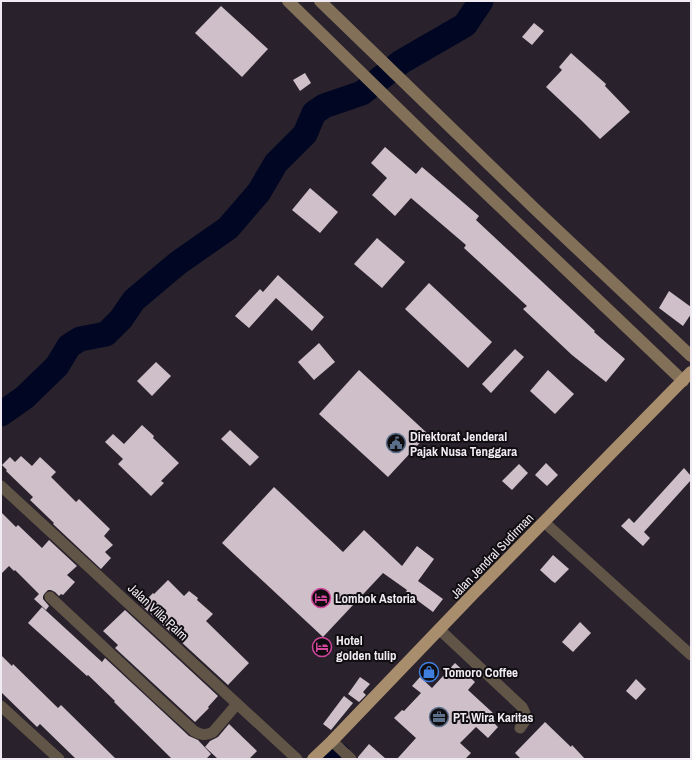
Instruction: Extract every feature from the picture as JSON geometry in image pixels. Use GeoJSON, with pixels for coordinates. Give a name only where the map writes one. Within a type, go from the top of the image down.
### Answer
{"type":"FeatureCollection","features":[{"type":"Feature","properties":{"kind":"highway","name":"Jalan Jendral Sudirman"},"geometry":{"type":"LineString","coordinates":[[313,759],[687,376]]}},
{"type":"Feature","properties":{"kind":"main road"},"geometry":{"type":"LineString","coordinates":[[288,1],[432,141],[687,376]]}},
{"type":"Feature","properties":{"kind":"main road"},"geometry":{"type":"LineString","coordinates":[[320,1],[535,209],[691,356]]}},
{"type":"Feature","properties":{"kind":"street","name":"Jalan Villa Palm"},"geometry":{"type":"LineString","coordinates":[[1,486],[297,759]]}},
{"type":"Feature","properties":{"kind":"street"},"geometry":{"type":"LineString","coordinates":[[544,522],[691,655]]}},
{"type":"Feature","properties":{"kind":"street"},"geometry":{"type":"LineString","coordinates":[[50,597],[158,698],[200,735],[206,735],[212,732],[237,704]]}},
{"type":"Feature","properties":{"kind":"street"},"geometry":{"type":"LineString","coordinates":[[440,630],[522,708],[526,714],[526,720],[520,728]]}},
{"type":"Feature","properties":{"kind":"street"},"geometry":{"type":"LineString","coordinates":[[1,706],[59,759]]}},
{"type":"Feature","properties":{"kind":"street"},"geometry":{"type":"LineString","coordinates":[[332,741],[351,759]]}},
{"type":"Feature","properties":{"kind":"building"},"geometry":{"type":"Polygon","coordinates":[[[221,6],[268,49],[242,77],[195,33],[221,6]]]}},
{"type":"Feature","properties":{"kind":"building"},"geometry":{"type":"Polygon","coordinates":[[[534,23],[544,31],[532,45],[522,37],[534,23]]]}},
{"type":"Feature","properties":{"kind":"building"},"geometry":{"type":"Polygon","coordinates":[[[571,53],[606,84],[605,86],[630,112],[600,139],[546,87],[562,70],[559,67],[571,53]]]}},
{"type":"Feature","properties":{"kind":"building"},"geometry":{"type":"Polygon","coordinates":[[[305,73],[311,83],[300,91],[293,80],[305,73]]]}},
{"type":"Feature","properties":{"kind":"building"},"geometry":{"type":"Polygon","coordinates":[[[385,147],[416,174],[422,167],[479,216],[476,220],[595,331],[594,332],[625,359],[606,382],[572,355],[523,309],[527,306],[464,248],[466,245],[411,198],[395,216],[372,195],[387,178],[371,163],[385,147]]]}},
{"type":"Feature","properties":{"kind":"building"},"geometry":{"type":"Polygon","coordinates":[[[310,188],[338,212],[320,233],[292,210],[310,188]]]}},
{"type":"Feature","properties":{"kind":"building"},"geometry":{"type":"Polygon","coordinates":[[[377,238],[405,262],[382,288],[354,264],[377,238]]]}},
{"type":"Feature","properties":{"kind":"building"},"geometry":{"type":"Polygon","coordinates":[[[278,275],[324,317],[312,331],[276,298],[249,328],[235,316],[260,289],[263,292],[278,275]]]}},
{"type":"Feature","properties":{"kind":"building"},"geometry":{"type":"Polygon","coordinates":[[[429,283],[492,342],[468,368],[405,309],[429,283]]]}},
{"type":"Feature","properties":{"kind":"building"},"geometry":{"type":"Polygon","coordinates":[[[669,291],[691,307],[691,314],[683,326],[659,308],[669,291]]]}},
{"type":"Feature","properties":{"kind":"building"},"geometry":{"type":"Polygon","coordinates":[[[319,343],[335,362],[314,380],[298,362],[319,343]]]}},
{"type":"Feature","properties":{"kind":"building"},"geometry":{"type":"Polygon","coordinates":[[[515,349],[524,357],[491,393],[482,384],[515,349]]]}},
{"type":"Feature","properties":{"kind":"building"},"geometry":{"type":"Polygon","coordinates":[[[156,362],[171,376],[152,396],[137,381],[156,362]]]}},
{"type":"Feature","properties":{"kind":"building"},"geometry":{"type":"Polygon","coordinates":[[[359,370],[428,434],[388,477],[319,414],[359,370]]]}},
{"type":"Feature","properties":{"kind":"building"},"geometry":{"type":"Polygon","coordinates":[[[548,370],[574,394],[555,414],[530,391],[548,370]]]}},
{"type":"Feature","properties":{"kind":"building"},"geometry":{"type":"Polygon","coordinates":[[[142,425],[179,463],[161,481],[164,483],[151,496],[118,464],[123,459],[105,442],[113,434],[124,444],[142,425]]]}},
{"type":"Feature","properties":{"kind":"building"},"geometry":{"type":"Polygon","coordinates":[[[230,430],[259,457],[250,466],[221,439],[230,430]]]}},
{"type":"Feature","properties":{"kind":"building"},"geometry":{"type":"Polygon","coordinates":[[[21,456],[32,466],[40,457],[56,472],[51,477],[76,502],[79,499],[110,529],[104,536],[113,545],[105,552],[111,558],[101,569],[30,500],[33,497],[6,471],[7,470],[2,465],[10,457],[15,462],[21,456]]]}},
{"type":"Feature","properties":{"kind":"building"},"geometry":{"type":"Polygon","coordinates":[[[546,463],[558,475],[547,486],[535,475],[546,463]]]}},
{"type":"Feature","properties":{"kind":"building"},"geometry":{"type":"Polygon","coordinates":[[[519,464],[528,473],[512,490],[502,481],[519,464]]]}},
{"type":"Feature","properties":{"kind":"building"},"geometry":{"type":"Polygon","coordinates":[[[684,468],[691,476],[691,480],[644,532],[650,538],[643,546],[621,526],[629,518],[634,523],[684,468]]]}},
{"type":"Feature","properties":{"kind":"building","name":"Lombok Astoria"},"geometry":{"type":"Polygon","coordinates":[[[274,487],[343,552],[364,530],[402,566],[417,546],[434,559],[418,581],[443,599],[433,612],[406,592],[407,590],[383,573],[323,637],[222,543],[274,487]]]}},
{"type":"Feature","properties":{"kind":"building"},"geometry":{"type":"Polygon","coordinates":[[[1,512],[16,527],[18,525],[42,548],[49,540],[77,566],[67,575],[75,582],[63,595],[61,594],[59,596],[51,590],[48,590],[45,593],[43,599],[49,606],[46,610],[34,599],[39,594],[15,570],[14,571],[9,566],[1,574],[1,512]]]}},
{"type":"Feature","properties":{"kind":"building"},"geometry":{"type":"Polygon","coordinates":[[[553,555],[569,569],[555,583],[540,570],[553,555]]]}},
{"type":"Feature","properties":{"kind":"building"},"geometry":{"type":"Polygon","coordinates":[[[168,580],[184,596],[189,591],[198,598],[197,600],[213,614],[206,621],[249,663],[228,685],[141,605],[168,580]]]}},
{"type":"Feature","properties":{"kind":"building"},"geometry":{"type":"Polygon","coordinates":[[[42,607],[102,662],[105,658],[189,736],[198,740],[211,754],[206,759],[172,759],[88,675],[87,676],[28,623],[42,607]]]}},
{"type":"Feature","properties":{"kind":"building"},"geometry":{"type":"Polygon","coordinates":[[[125,610],[218,696],[208,707],[209,708],[195,722],[115,648],[118,645],[103,631],[125,610]]]}},
{"type":"Feature","properties":{"kind":"building"},"geometry":{"type":"Polygon","coordinates":[[[580,622],[591,633],[573,652],[562,642],[580,622]]]}},
{"type":"Feature","properties":{"kind":"building"},"geometry":{"type":"Polygon","coordinates":[[[1,655],[12,666],[13,664],[58,708],[61,705],[116,759],[76,759],[40,724],[37,727],[1,692],[1,655]]]}},
{"type":"Feature","properties":{"kind":"building"},"geometry":{"type":"Polygon","coordinates":[[[455,663],[475,682],[468,690],[493,713],[489,718],[498,727],[488,738],[476,727],[460,743],[471,753],[465,759],[397,759],[416,738],[394,718],[402,710],[404,711],[421,693],[412,686],[420,677],[432,688],[455,663]]]}},
{"type":"Feature","properties":{"kind":"building"},"geometry":{"type":"Polygon","coordinates":[[[360,677],[370,684],[363,692],[366,695],[359,702],[348,694],[360,677]]]}},
{"type":"Feature","properties":{"kind":"building"},"geometry":{"type":"Polygon","coordinates":[[[636,679],[646,689],[636,700],[626,691],[636,679]]]}},
{"type":"Feature","properties":{"kind":"building"},"geometry":{"type":"Polygon","coordinates":[[[344,696],[353,703],[331,730],[323,724],[344,696]]]}},
{"type":"Feature","properties":{"kind":"building"},"geometry":{"type":"Polygon","coordinates":[[[545,722],[571,747],[572,745],[585,759],[521,759],[515,753],[545,722]]]}},
{"type":"Feature","properties":{"kind":"building"},"geometry":{"type":"Polygon","coordinates":[[[229,724],[257,751],[249,759],[218,759],[205,747],[210,741],[218,737],[229,724]]]}},
{"type":"Feature","properties":{"kind":"building"},"geometry":{"type":"Polygon","coordinates":[[[369,744],[386,759],[358,759],[369,744]]]}},
{"type":"Feature","properties":{"kind":"waterway"},"geometry":{"type":"LineString","coordinates":[[1,414],[25,397],[57,366],[69,346],[80,339],[106,334],[121,319],[134,300],[178,263],[228,228],[259,192],[276,163],[305,134],[314,113],[324,106],[362,93],[401,62],[465,25],[481,1]]}},
{"type":"Feature","properties":{"kind":"waterway"},"geometry":{"type":"LineString","coordinates":[[335,759],[338,755]]}},
{"type":"Feature","properties":{"kind":"place","name":"Direktorat Jenderal Pajak Nusa Tenggara"},"geometry":{"type":"Point","coordinates":[396,443]}},
{"type":"Feature","properties":{"kind":"place","name":"Lombok Astoria"},"geometry":{"type":"Point","coordinates":[321,598]}},
{"type":"Feature","properties":{"kind":"place","name":"Hotel golden tulip"},"geometry":{"type":"Point","coordinates":[322,647]}},
{"type":"Feature","properties":{"kind":"place","name":"Tomoro Coffee"},"geometry":{"type":"Point","coordinates":[429,672]}},
{"type":"Feature","properties":{"kind":"place","name":"PT. Wira Karitas"},"geometry":{"type":"Point","coordinates":[439,717]}}]}
